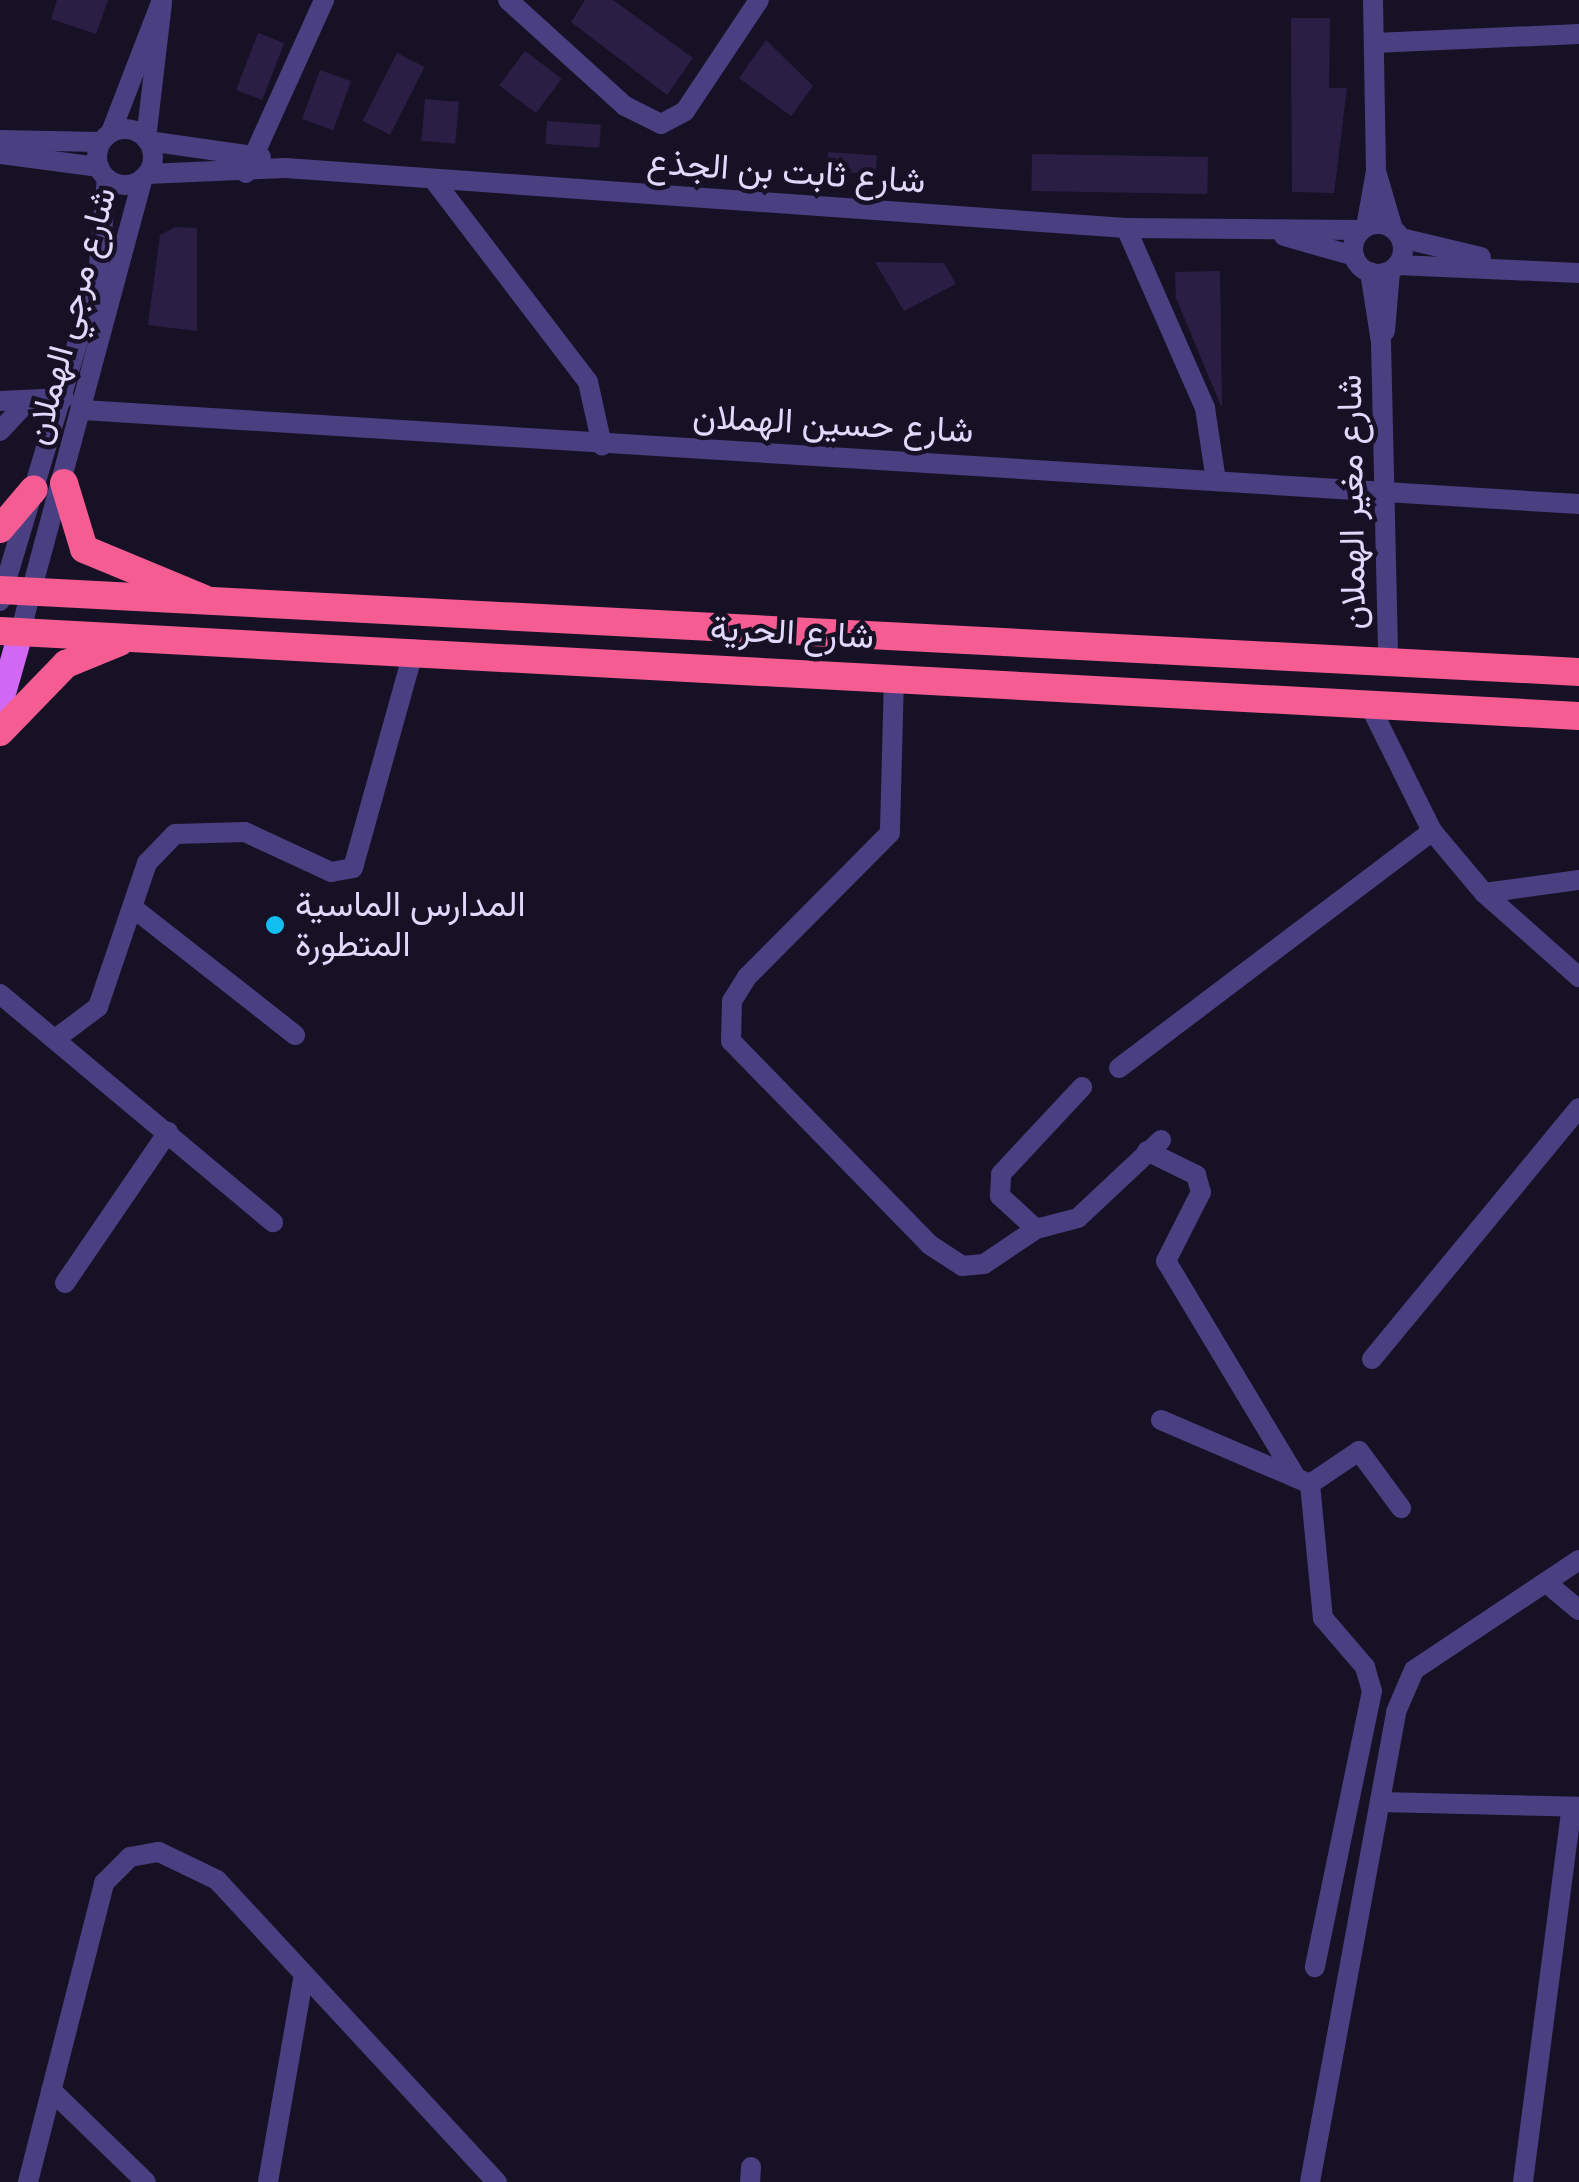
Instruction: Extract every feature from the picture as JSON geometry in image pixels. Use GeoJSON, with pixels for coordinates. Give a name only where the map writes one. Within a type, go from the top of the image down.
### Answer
{"type":"FeatureCollection","features":[{"type":"Feature","properties":{"kind":"highway"},"geometry":{"type":"LineString","coordinates":[[64,482],[84,548],[211,602]]}},
{"type":"Feature","properties":{"kind":"highway"},"geometry":{"type":"LineString","coordinates":[[0,529],[34,490]]}},
{"type":"Feature","properties":{"kind":"highway","name":"شارع الحرية"},"geometry":{"type":"LineString","coordinates":[[1,594],[34,592],[1579,672]]}},
{"type":"Feature","properties":{"kind":"highway","name":"شارع الحرية"},"geometry":{"type":"LineString","coordinates":[[10,632],[414,650],[1579,716]]}},
{"type":"Feature","properties":{"kind":"highway"},"geometry":{"type":"LineString","coordinates":[[0,732],[66,664],[131,638]]}},
{"type":"Feature","properties":{"kind":"main road","name":"شارع مرجي الهملان"},"geometry":{"type":"LineString","coordinates":[[0,703],[10,632]]}},
{"type":"Feature","properties":{"kind":"street"},"geometry":{"type":"LineString","coordinates":[[250,163],[324,0]]}},
{"type":"Feature","properties":{"kind":"street"},"geometry":{"type":"LineString","coordinates":[[508,0],[635,114],[660,124],[684,112],[759,0]]}},
{"type":"Feature","properties":{"kind":"street"},"geometry":{"type":"LineString","coordinates":[[1372,0],[1376,170],[1354,256],[1385,269],[1579,273]]}},
{"type":"Feature","properties":{"kind":"street"},"geometry":{"type":"LineString","coordinates":[[0,140],[105,138],[162,1]]}},
{"type":"Feature","properties":{"kind":"street"},"geometry":{"type":"LineString","coordinates":[[147,140],[162,1]]}},
{"type":"Feature","properties":{"kind":"street"},"geometry":{"type":"LineString","coordinates":[[1374,42],[1579,34]]}},
{"type":"Feature","properties":{"kind":"street","name":"شارع ثابت بن الجذع"},"geometry":{"type":"LineString","coordinates":[[105,138],[147,140],[286,168],[436,183],[1126,228],[1282,235],[1364,228],[1397,234]]}},
{"type":"Feature","properties":{"kind":"street","name":"شارع مرجي الهملان"},"geometry":{"type":"LineString","coordinates":[[1,594],[64,398],[98,275],[105,138]]}},
{"type":"Feature","properties":{"kind":"street","name":"شارع مرجي الهملان"},"geometry":{"type":"LineString","coordinates":[[10,632],[34,592],[145,176],[147,140]]}},
{"type":"Feature","properties":{"kind":"street"},"geometry":{"type":"LineString","coordinates":[[0,154],[103,173]]}},
{"type":"Feature","properties":{"kind":"street","name":"شارع ثابت بن الجذع"},"geometry":{"type":"LineString","coordinates":[[103,173],[145,176],[250,163]]}},
{"type":"Feature","properties":{"kind":"street"},"geometry":{"type":"LineString","coordinates":[[1376,170],[1397,234],[1484,258],[1579,264]]}},
{"type":"Feature","properties":{"kind":"street"},"geometry":{"type":"LineString","coordinates":[[436,183],[588,382],[602,445]]}},
{"type":"Feature","properties":{"kind":"street"},"geometry":{"type":"LineString","coordinates":[[1126,228],[1205,408],[1216,481]]}},
{"type":"Feature","properties":{"kind":"street","name":"شارع مغير الهملان"},"geometry":{"type":"LineString","coordinates":[[1388,660],[1381,342],[1385,269],[1397,234]]}},
{"type":"Feature","properties":{"kind":"street","name":"شارع ثابت بن الجذع"},"geometry":{"type":"LineString","coordinates":[[1282,235],[1354,256]]}},
{"type":"Feature","properties":{"kind":"street"},"geometry":{"type":"LineString","coordinates":[[0,401],[64,398]]}},
{"type":"Feature","properties":{"kind":"street"},"geometry":{"type":"LineString","coordinates":[[0,431],[28,401]]}},
{"type":"Feature","properties":{"kind":"street","name":"شارع حسين الهملان"},"geometry":{"type":"LineString","coordinates":[[83,410],[602,445],[824,450],[1386,494],[1579,504]]}},
{"type":"Feature","properties":{"kind":"street"},"geometry":{"type":"LineString","coordinates":[[58,1037],[98,1007],[137,911],[147,862],[174,834],[245,832],[331,872],[353,868],[414,650]]}},
{"type":"Feature","properties":{"kind":"street"},"geometry":{"type":"LineString","coordinates":[[894,676],[887,840],[747,977],[732,1001],[732,1041],[943,1257],[984,1264],[1036,1229],[1078,1218],[1154,1146],[1196,1174],[1201,1192],[1166,1261],[1302,1479],[1323,1618],[1365,1666],[1372,1691],[1316,1967]]}},
{"type":"Feature","properties":{"kind":"street"},"geometry":{"type":"LineString","coordinates":[[1368,702],[1432,830],[1484,893],[1579,977]]}},
{"type":"Feature","properties":{"kind":"street"},"geometry":{"type":"LineString","coordinates":[[1119,1068],[1432,830]]}},
{"type":"Feature","properties":{"kind":"street"},"geometry":{"type":"LineString","coordinates":[[1484,893],[1579,880]]}},
{"type":"Feature","properties":{"kind":"street"},"geometry":{"type":"LineString","coordinates":[[137,911],[295,1035]]}},
{"type":"Feature","properties":{"kind":"street"},"geometry":{"type":"LineString","coordinates":[[0,994],[58,1037],[273,1222]]}},
{"type":"Feature","properties":{"kind":"street"},"geometry":{"type":"LineString","coordinates":[[1036,1229],[1000,1196],[1001,1174],[1082,1087]]}},
{"type":"Feature","properties":{"kind":"street"},"geometry":{"type":"LineString","coordinates":[[1372,1359],[1579,1108]]}},
{"type":"Feature","properties":{"kind":"street"},"geometry":{"type":"LineString","coordinates":[[65,1282],[168,1132]]}},
{"type":"Feature","properties":{"kind":"street"},"geometry":{"type":"LineString","coordinates":[[1161,1420],[1302,1479],[1359,1451],[1401,1508]]}},
{"type":"Feature","properties":{"kind":"street"},"geometry":{"type":"LineString","coordinates":[[1310,2182],[1396,1712],[1414,1670],[1549,1585],[1579,1560]]}},
{"type":"Feature","properties":{"kind":"street"},"geometry":{"type":"LineString","coordinates":[[1549,1585],[1579,1610]]}},
{"type":"Feature","properties":{"kind":"street"},"geometry":{"type":"LineString","coordinates":[[1380,1802],[1576,1807],[1523,2182]]}},
{"type":"Feature","properties":{"kind":"street"},"geometry":{"type":"LineString","coordinates":[[28,2182],[93,1912],[104,1883],[130,1857],[176,1854],[196,1864],[304,1974],[489,2178]]}},
{"type":"Feature","properties":{"kind":"street"},"geometry":{"type":"LineString","coordinates":[[268,2182],[304,1974]]}},
{"type":"Feature","properties":{"kind":"street"},"geometry":{"type":"LineString","coordinates":[[51,2090],[146,2182]]}},
{"type":"Feature","properties":{"kind":"building"},"geometry":{"type":"Polygon","coordinates":[[[57,0],[108,0],[96,34],[51,19],[57,0]]]}},
{"type":"Feature","properties":{"kind":"building"},"geometry":{"type":"Polygon","coordinates":[[[585,0],[613,0],[693,58],[667,95],[571,22],[585,0]]]}},
{"type":"Feature","properties":{"kind":"building"},"geometry":{"type":"Polygon","coordinates":[[[1291,18],[1330,18],[1329,88],[1347,88],[1334,193],[1292,192],[1291,18]]]}},
{"type":"Feature","properties":{"kind":"building"},"geometry":{"type":"Polygon","coordinates":[[[258,33],[284,43],[262,100],[236,90],[258,33]]]}},
{"type":"Feature","properties":{"kind":"building"},"geometry":{"type":"Polygon","coordinates":[[[766,40],[813,86],[791,116],[739,78],[766,40]]]}},
{"type":"Feature","properties":{"kind":"building"},"geometry":{"type":"Polygon","coordinates":[[[525,51],[562,79],[536,113],[499,85],[525,51]]]}},
{"type":"Feature","properties":{"kind":"building"},"geometry":{"type":"Polygon","coordinates":[[[397,53],[425,67],[390,135],[362,121],[397,53]]]}},
{"type":"Feature","properties":{"kind":"building"},"geometry":{"type":"Polygon","coordinates":[[[320,70],[351,81],[333,130],[302,119],[320,70]]]}},
{"type":"Feature","properties":{"kind":"building"},"geometry":{"type":"Polygon","coordinates":[[[425,99],[459,102],[455,144],[421,141],[425,99]]]}},
{"type":"Feature","properties":{"kind":"building"},"geometry":{"type":"Polygon","coordinates":[[[547,121],[601,125],[599,148],[545,144],[547,121]]]}},
{"type":"Feature","properties":{"kind":"building"},"geometry":{"type":"Polygon","coordinates":[[[828,152],[877,155],[876,174],[827,171],[828,152]]]}},
{"type":"Feature","properties":{"kind":"building"},"geometry":{"type":"Polygon","coordinates":[[[1032,154],[1208,157],[1207,194],[1031,191],[1032,154]]]}},
{"type":"Feature","properties":{"kind":"building"},"geometry":{"type":"Polygon","coordinates":[[[175,227],[197,228],[197,331],[148,325],[160,235],[175,227]]]}},
{"type":"Feature","properties":{"kind":"building"},"geometry":{"type":"Polygon","coordinates":[[[875,262],[944,263],[956,284],[904,311],[875,262]]]}},
{"type":"Feature","properties":{"kind":"building"},"geometry":{"type":"Polygon","coordinates":[[[1220,271],[1222,406],[1176,298],[1175,272],[1220,271]]]}},
{"type":"Feature","properties":{"kind":"place","name":"المدارس الماسية المتطورة"},"geometry":{"type":"Point","coordinates":[275,925]}}]}
